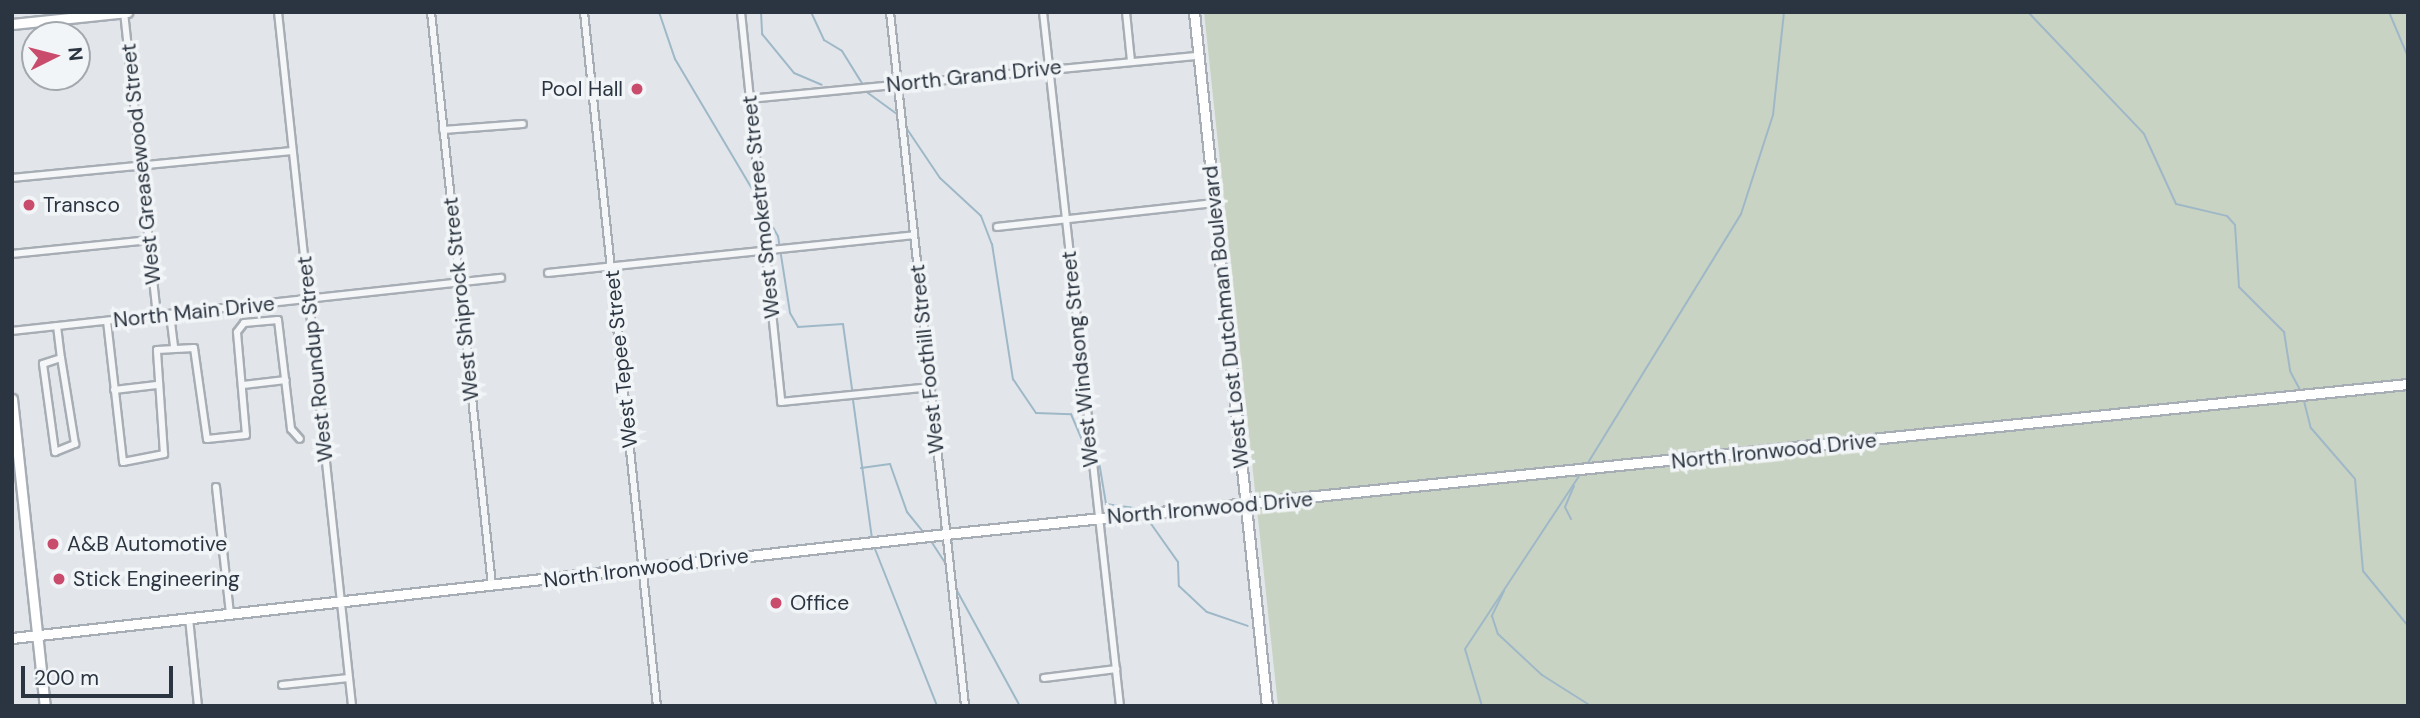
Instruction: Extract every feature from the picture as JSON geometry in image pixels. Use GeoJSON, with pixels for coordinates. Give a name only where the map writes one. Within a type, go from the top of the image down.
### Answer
{"type":"FeatureCollection","features":[{"type":"Feature","properties":{"kind":"street"},"geometry":{"type":"LineString","coordinates":[[12,24],[125,12]]}},
{"type":"Feature","properties":{"kind":"street","name":"West Greasewood Street"},"geometry":{"type":"LineString","coordinates":[[125,12],[157,316]]}},
{"type":"Feature","properties":{"kind":"street","name":"West Roundup Street"},"geometry":{"type":"LineString","coordinates":[[278,12],[352,706]]}},
{"type":"Feature","properties":{"kind":"street","name":"West Shiprock Street"},"geometry":{"type":"LineString","coordinates":[[430,12],[492,586]]}},
{"type":"Feature","properties":{"kind":"street","name":"West Tepee Street"},"geometry":{"type":"LineString","coordinates":[[584,12],[657,706]]}},
{"type":"Feature","properties":{"kind":"street","name":"West Smoketree Street"},"geometry":{"type":"LineString","coordinates":[[741,12],[781,402],[931,387]]}},
{"type":"Feature","properties":{"kind":"street","name":"West Foothill Street"},"geometry":{"type":"LineString","coordinates":[[890,12],[965,706]]}},
{"type":"Feature","properties":{"kind":"street","name":"West Windsong Street"},"geometry":{"type":"LineString","coordinates":[[1043,12],[1120,706]]}},
{"type":"Feature","properties":{"kind":"street"},"geometry":{"type":"LineString","coordinates":[[1126,12],[1131,61]]}},
{"type":"Feature","properties":{"kind":"street","name":"West Lost Dutchman Boulevard"},"geometry":{"type":"LineString","coordinates":[[1194,12],[1268,706]]}},
{"type":"Feature","properties":{"kind":"street","name":"North Grand Drive"},"geometry":{"type":"LineString","coordinates":[[749,99],[1049,67],[1198,55]]}},
{"type":"Feature","properties":{"kind":"street"},"geometry":{"type":"LineString","coordinates":[[443,130],[523,124]]}},
{"type":"Feature","properties":{"kind":"street"},"geometry":{"type":"LineString","coordinates":[[12,178],[292,151]]}},
{"type":"Feature","properties":{"kind":"street"},"geometry":{"type":"LineString","coordinates":[[997,227],[1214,203]]}},
{"type":"Feature","properties":{"kind":"street"},"geometry":{"type":"LineString","coordinates":[[548,273],[914,235]]}},
{"type":"Feature","properties":{"kind":"street"},"geometry":{"type":"LineString","coordinates":[[12,254],[149,240]]}},
{"type":"Feature","properties":{"kind":"street","name":"North Main Drive"},"geometry":{"type":"LineString","coordinates":[[12,331],[501,278]]}},
{"type":"Feature","properties":{"kind":"street"},"geometry":{"type":"LineString","coordinates":[[170,314],[174,349]]}},
{"type":"Feature","properties":{"kind":"street"},"geometry":{"type":"LineString","coordinates":[[107,321],[123,462],[162,457],[154,352],[194,348],[207,439],[246,435],[238,324],[278,320],[291,429],[300,439]]}},
{"type":"Feature","properties":{"kind":"street"},"geometry":{"type":"LineString","coordinates":[[58,326],[75,444],[55,452],[43,364],[61,358]]}},
{"type":"Feature","properties":{"kind":"street"},"geometry":{"type":"LineString","coordinates":[[243,385],[286,380]]}},
{"type":"Feature","properties":{"kind":"street","name":"North Ironwood Drive"},"geometry":{"type":"LineString","coordinates":[[12,638],[643,570],[946,534],[1247,506],[2408,384]]}},
{"type":"Feature","properties":{"kind":"street"},"geometry":{"type":"LineString","coordinates":[[114,390],[156,386]]}},
{"type":"Feature","properties":{"kind":"street"},"geometry":{"type":"LineString","coordinates":[[12,399],[16,472],[45,706]]}},
{"type":"Feature","properties":{"kind":"street"},"geometry":{"type":"LineString","coordinates":[[216,487],[230,614]]}},
{"type":"Feature","properties":{"kind":"street"},"geometry":{"type":"LineString","coordinates":[[189,618],[198,706]]}},
{"type":"Feature","properties":{"kind":"street"},"geometry":{"type":"LineString","coordinates":[[1044,678],[1116,669]]}},
{"type":"Feature","properties":{"kind":"street"},"geometry":{"type":"LineString","coordinates":[[282,685],[349,678]]}},
{"type":"Feature","properties":{"kind":"green space"},"geometry":{"type":"Polygon","coordinates":[[[1204,12],[2408,12],[2408,706],[1278,706],[1204,12]]]}},
{"type":"Feature","properties":{"kind":"waterway"},"geometry":{"type":"LineString","coordinates":[[659,12],[675,59],[757,197]]}},
{"type":"Feature","properties":{"kind":"waterway"},"geometry":{"type":"LineString","coordinates":[[761,12],[762,34],[794,73],[822,85]]}},
{"type":"Feature","properties":{"kind":"waterway"},"geometry":{"type":"LineString","coordinates":[[811,12],[824,40],[842,51],[868,93],[898,115]]}},
{"type":"Feature","properties":{"kind":"waterway"},"geometry":{"type":"LineString","coordinates":[[1586,466],[1741,214],[1773,115],[1784,12]]}},
{"type":"Feature","properties":{"kind":"waterway"},"geometry":{"type":"LineString","coordinates":[[2028,12],[2144,134],[2176,204],[2227,216],[2235,225],[2239,287],[2284,332],[2290,371],[2301,392]]}},
{"type":"Feature","properties":{"kind":"waterway"},"geometry":{"type":"LineString","coordinates":[[2389,12],[2408,57]]}},
{"type":"Feature","properties":{"kind":"waterway"},"geometry":{"type":"LineString","coordinates":[[905,126],[940,178],[981,216],[992,244],[1013,379],[1036,413],[1071,414],[1083,442]]}},
{"type":"Feature","properties":{"kind":"waterway"},"geometry":{"type":"LineString","coordinates":[[764,211],[778,236],[790,313],[798,327],[843,324],[852,389]]}},
{"type":"Feature","properties":{"kind":"waterway"},"geometry":{"type":"LineString","coordinates":[[2303,397],[2311,428],[2355,479],[2363,571],[2408,626]]}},
{"type":"Feature","properties":{"kind":"waterway"},"geometry":{"type":"LineString","coordinates":[[853,400],[872,539]]}},
{"type":"Feature","properties":{"kind":"waterway"},"geometry":{"type":"LineString","coordinates":[[1097,450],[1106,504],[1140,509]]}},
{"type":"Feature","properties":{"kind":"waterway"},"geometry":{"type":"LineString","coordinates":[[861,468],[890,464],[907,512],[923,532]]}},
{"type":"Feature","properties":{"kind":"waterway"},"geometry":{"type":"LineString","coordinates":[[1482,706],[1465,649],[1579,476]]}},
{"type":"Feature","properties":{"kind":"waterway"},"geometry":{"type":"LineString","coordinates":[[1571,519],[1565,507],[1574,486]]}},
{"type":"Feature","properties":{"kind":"waterway"},"geometry":{"type":"LineString","coordinates":[[1149,521],[1178,562],[1179,586],[1207,612],[1248,626]]}},
{"type":"Feature","properties":{"kind":"waterway"},"geometry":{"type":"LineString","coordinates":[[929,538],[947,566]]}},
{"type":"Feature","properties":{"kind":"waterway"},"geometry":{"type":"LineString","coordinates":[[873,544],[937,706]]}},
{"type":"Feature","properties":{"kind":"waterway"},"geometry":{"type":"LineString","coordinates":[[955,587],[1020,706]]}},
{"type":"Feature","properties":{"kind":"waterway"},"geometry":{"type":"LineString","coordinates":[[1504,591],[1492,616],[1498,634],[1542,675],[1591,706]]}},
{"type":"Feature","properties":{"kind":"place","name":"Pool Hall"},"geometry":{"type":"Point","coordinates":[637,89]}},
{"type":"Feature","properties":{"kind":"place","name":"Transco"},"geometry":{"type":"Point","coordinates":[29,205]}},
{"type":"Feature","properties":{"kind":"place","name":"A&B Automotive"},"geometry":{"type":"Point","coordinates":[53,544]}},
{"type":"Feature","properties":{"kind":"place","name":"Stick Engineering"},"geometry":{"type":"Point","coordinates":[59,579]}},
{"type":"Feature","properties":{"kind":"place","name":"Office"},"geometry":{"type":"Point","coordinates":[776,603]}}]}
